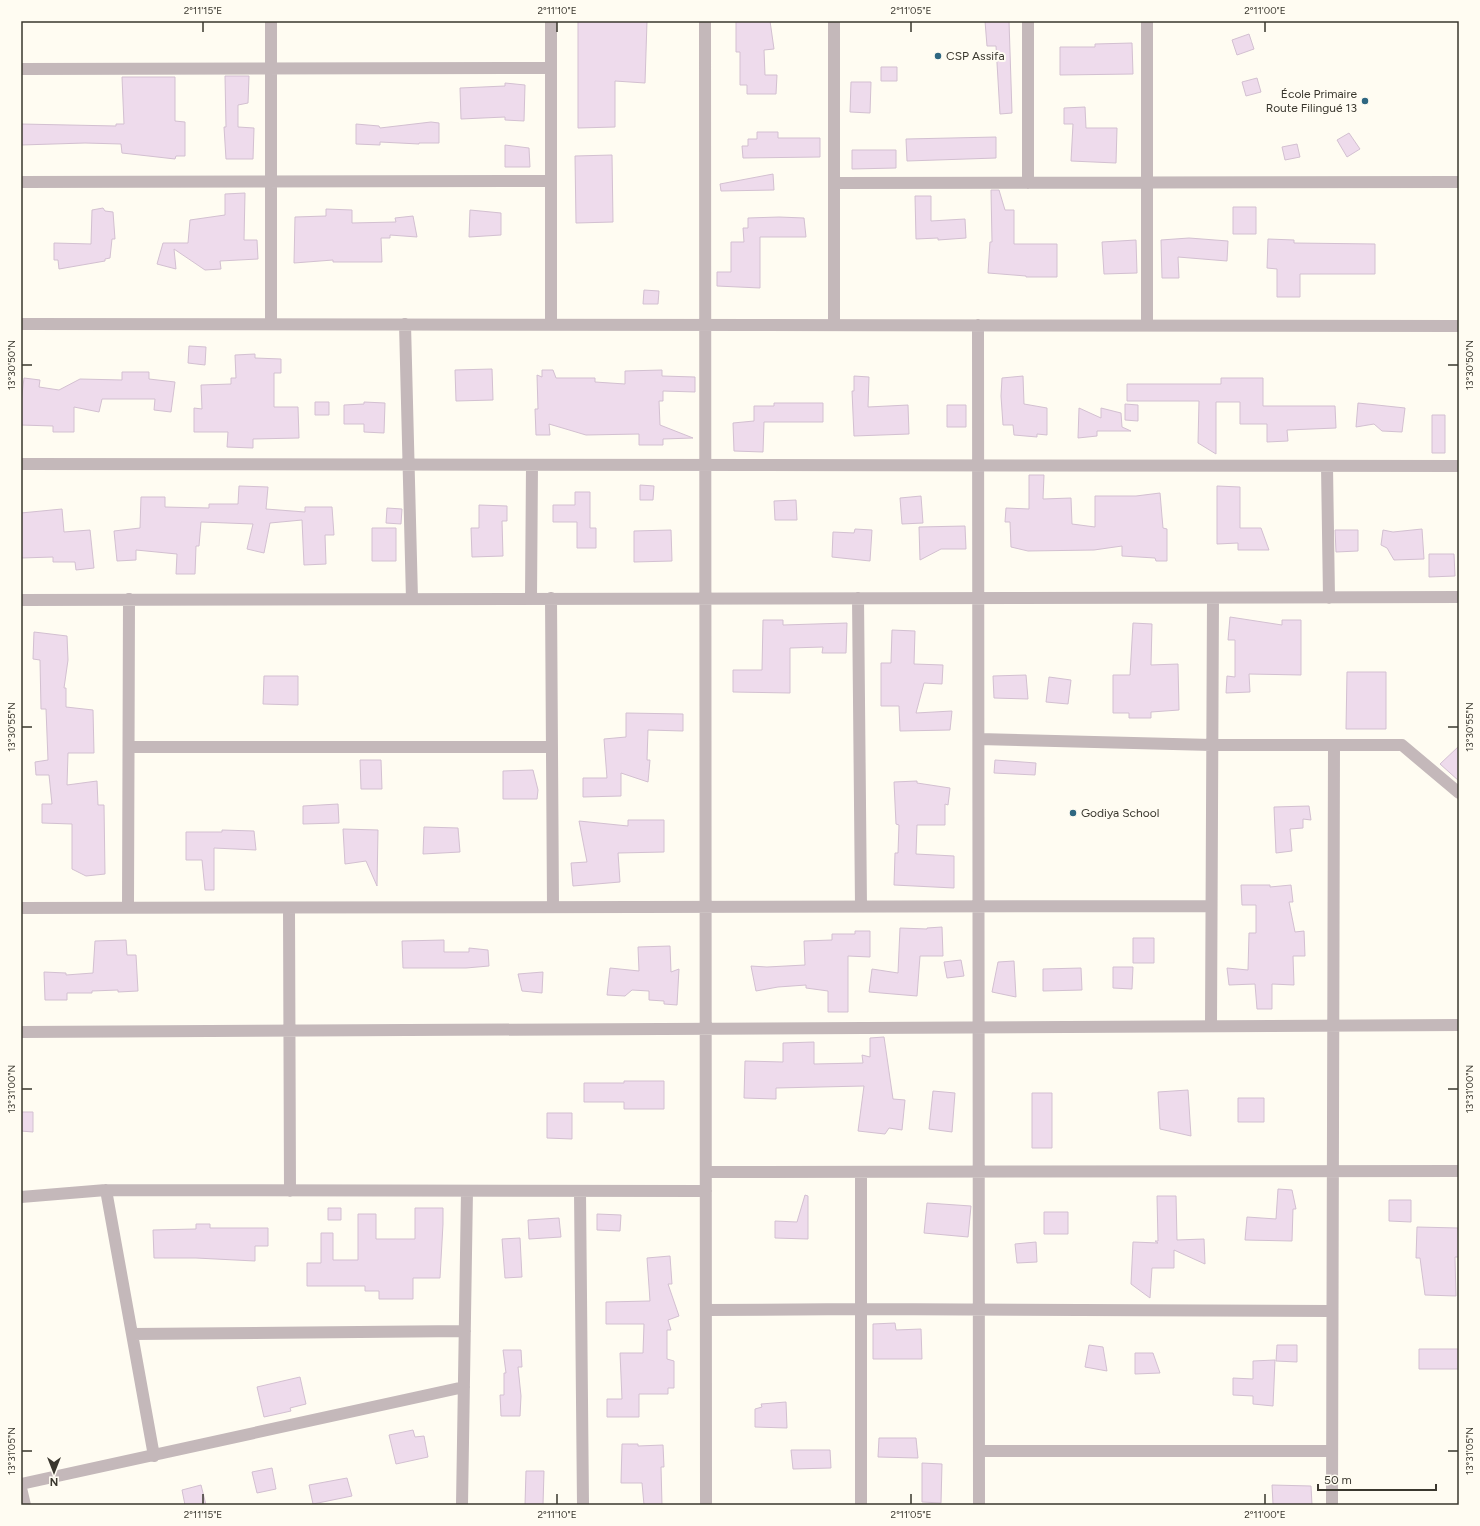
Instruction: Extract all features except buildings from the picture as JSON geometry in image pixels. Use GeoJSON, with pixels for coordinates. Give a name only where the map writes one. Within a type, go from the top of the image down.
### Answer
{"type":"FeatureCollection","features":[{"type":"Feature","properties":{"kind":"street"},"geometry":{"type":"LineString","coordinates":[[271,21],[271,324]]}},
{"type":"Feature","properties":{"kind":"street"},"geometry":{"type":"LineString","coordinates":[[551,21],[551,324]]}},
{"type":"Feature","properties":{"kind":"street"},"geometry":{"type":"LineString","coordinates":[[705,21],[706,1505]]}},
{"type":"Feature","properties":{"kind":"street"},"geometry":{"type":"LineString","coordinates":[[834,21],[834,325]]}},
{"type":"Feature","properties":{"kind":"street"},"geometry":{"type":"LineString","coordinates":[[1028,21],[1028,183]]}},
{"type":"Feature","properties":{"kind":"street"},"geometry":{"type":"LineString","coordinates":[[1147,21],[1147,325]]}},
{"type":"Feature","properties":{"kind":"street"},"geometry":{"type":"LineString","coordinates":[[21,69],[551,68]]}},
{"type":"Feature","properties":{"kind":"street"},"geometry":{"type":"LineString","coordinates":[[21,182],[551,181]]}},
{"type":"Feature","properties":{"kind":"street"},"geometry":{"type":"LineString","coordinates":[[834,183],[1459,182]]}},
{"type":"Feature","properties":{"kind":"street"},"geometry":{"type":"LineString","coordinates":[[21,324],[1459,326]]}},
{"type":"Feature","properties":{"kind":"street"},"geometry":{"type":"LineString","coordinates":[[405,324],[412,599]]}},
{"type":"Feature","properties":{"kind":"street"},"geometry":{"type":"LineString","coordinates":[[978,325],[979,1505]]}},
{"type":"Feature","properties":{"kind":"street"},"geometry":{"type":"LineString","coordinates":[[21,464],[1459,466]]}},
{"type":"Feature","properties":{"kind":"street"},"geometry":{"type":"LineString","coordinates":[[531,599],[532,465]]}},
{"type":"Feature","properties":{"kind":"street"},"geometry":{"type":"LineString","coordinates":[[1327,466],[1329,598]]}},
{"type":"Feature","properties":{"kind":"street"},"geometry":{"type":"LineString","coordinates":[[21,600],[1459,597]]}},
{"type":"Feature","properties":{"kind":"street"},"geometry":{"type":"LineString","coordinates":[[551,598],[553,907]]}},
{"type":"Feature","properties":{"kind":"street"},"geometry":{"type":"LineString","coordinates":[[858,598],[861,906]]}},
{"type":"Feature","properties":{"kind":"street"},"geometry":{"type":"LineString","coordinates":[[1211,1026],[1213,598]]}},
{"type":"Feature","properties":{"kind":"street"},"geometry":{"type":"LineString","coordinates":[[128,599],[128,908]]}},
{"type":"Feature","properties":{"kind":"street"},"geometry":{"type":"LineString","coordinates":[[979,739],[1212,745],[1402,745],[1459,793]]}},
{"type":"Feature","properties":{"kind":"street"},"geometry":{"type":"LineString","coordinates":[[1332,1505],[1334,745]]}},
{"type":"Feature","properties":{"kind":"street"},"geometry":{"type":"LineString","coordinates":[[129,748],[551,747]]}},
{"type":"Feature","properties":{"kind":"street"},"geometry":{"type":"LineString","coordinates":[[21,908],[1211,906]]}},
{"type":"Feature","properties":{"kind":"street"},"geometry":{"type":"LineString","coordinates":[[290,908],[290,1191]]}},
{"type":"Feature","properties":{"kind":"street"},"geometry":{"type":"LineString","coordinates":[[21,1032],[1459,1025]]}},
{"type":"Feature","properties":{"kind":"street"},"geometry":{"type":"LineString","coordinates":[[706,1172],[1459,1171]]}},
{"type":"Feature","properties":{"kind":"street"},"geometry":{"type":"LineString","coordinates":[[861,1505],[862,1172]]}},
{"type":"Feature","properties":{"kind":"street"},"geometry":{"type":"LineString","coordinates":[[21,1197],[106,1190],[580,1192],[706,1191]]}},
{"type":"Feature","properties":{"kind":"street"},"geometry":{"type":"LineString","coordinates":[[106,1190],[154,1456]]}},
{"type":"Feature","properties":{"kind":"street"},"geometry":{"type":"LineString","coordinates":[[462,1505],[467,1191]]}},
{"type":"Feature","properties":{"kind":"street"},"geometry":{"type":"LineString","coordinates":[[580,1192],[583,1505]]}},
{"type":"Feature","properties":{"kind":"street"},"geometry":{"type":"LineString","coordinates":[[706,1310],[979,1309],[1332,1311]]}},
{"type":"Feature","properties":{"kind":"street"},"geometry":{"type":"LineString","coordinates":[[132,1334],[465,1331]]}},
{"type":"Feature","properties":{"kind":"street"},"geometry":{"type":"LineString","coordinates":[[21,1484],[464,1387]]}},
{"type":"Feature","properties":{"kind":"street"},"geometry":{"type":"LineString","coordinates":[[979,1452],[1332,1451]]}},
{"type":"Feature","properties":{"kind":"street"},"geometry":{"type":"LineString","coordinates":[[21,1488],[25,1505]]}},
{"type":"Feature","properties":{"kind":"place","name":"CSP Assifa"},"geometry":{"type":"Point","coordinates":[938,56]}},
{"type":"Feature","properties":{"kind":"place","name":"École Primaire Route Filingué 13"},"geometry":{"type":"Point","coordinates":[1365,101]}},
{"type":"Feature","properties":{"kind":"place","name":"Godiya School"},"geometry":{"type":"Point","coordinates":[1073,813]}}]}
